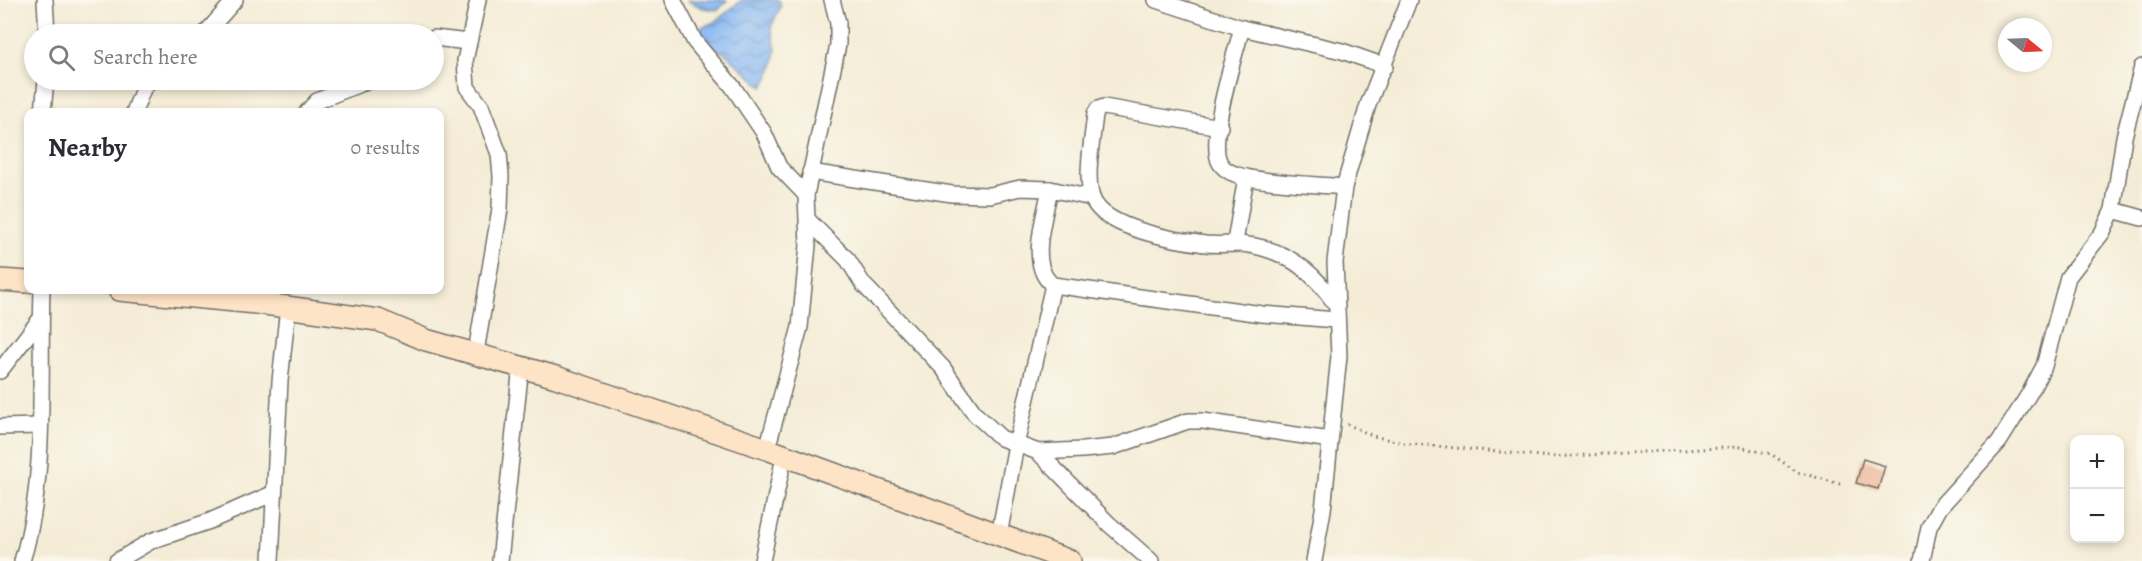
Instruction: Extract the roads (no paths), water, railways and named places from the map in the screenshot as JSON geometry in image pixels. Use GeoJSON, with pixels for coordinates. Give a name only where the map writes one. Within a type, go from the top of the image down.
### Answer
{"type":"FeatureCollection","features":[{"type":"Feature","properties":{"kind":"street"},"geometry":{"type":"LineString","coordinates":[[45,0],[46,24]]}},
{"type":"Feature","properties":{"kind":"street"},"geometry":{"type":"LineString","coordinates":[[214,24],[235,0]]}},
{"type":"Feature","properties":{"kind":"street"},"geometry":{"type":"LineString","coordinates":[[476,352],[500,209],[501,176],[499,154],[481,106],[467,87],[465,61],[478,0]]}},
{"type":"Feature","properties":{"kind":"street"},"geometry":{"type":"LineString","coordinates":[[673,0],[695,42],[734,87],[764,133],[779,167],[806,195]]}},
{"type":"Feature","properties":{"kind":"street"},"geometry":{"type":"LineString","coordinates":[[762,561],[775,453],[805,291],[808,220],[806,195],[838,45],[837,23],[832,0]]}},
{"type":"Feature","properties":{"kind":"street"},"geometry":{"type":"LineString","coordinates":[[1156,0],[1242,28],[1342,51],[1385,66]]}},
{"type":"Feature","properties":{"kind":"street"},"geometry":{"type":"LineString","coordinates":[[1314,561],[1323,510],[1339,356],[1334,302],[1335,262],[1344,187],[1368,105],[1409,0]]}},
{"type":"Feature","properties":{"kind":"street"},"geometry":{"type":"LineString","coordinates":[[1242,28],[1222,99],[1219,162],[1226,169],[1246,177],[1344,187]]}},
{"type":"Feature","properties":{"kind":"street"},"geometry":{"type":"LineString","coordinates":[[444,39],[468,42]]}},
{"type":"Feature","properties":{"kind":"street"},"geometry":{"type":"LineString","coordinates":[[1922,561],[1929,527],[1940,507],[1999,442],[2044,366],[2068,277],[2103,233],[2113,210],[2124,137],[2142,66]]}},
{"type":"Feature","properties":{"kind":"street"},"geometry":{"type":"LineString","coordinates":[[43,108],[45,90]]}},
{"type":"Feature","properties":{"kind":"street"},"geometry":{"type":"LineString","coordinates":[[135,108],[142,90]]}},
{"type":"Feature","properties":{"kind":"street"},"geometry":{"type":"LineString","coordinates":[[311,108],[317,101],[345,90]]}},
{"type":"Feature","properties":{"kind":"street"},"geometry":{"type":"LineString","coordinates":[[1220,127],[1104,107],[1098,109],[1095,114],[1092,141],[1092,198],[1098,209],[1112,221],[1121,224],[1206,244],[1235,242],[1264,248],[1299,264],[1320,283],[1334,302]]}},
{"type":"Feature","properties":{"kind":"street"},"geometry":{"type":"LineString","coordinates":[[810,172],[952,194],[990,195],[1020,188],[1050,189],[1092,198]]}},
{"type":"Feature","properties":{"kind":"street"},"geometry":{"type":"LineString","coordinates":[[1235,242],[1246,177]]}},
{"type":"Feature","properties":{"kind":"street"},"geometry":{"type":"LineString","coordinates":[[1050,189],[1041,239],[1040,267],[1045,279],[1053,285],[1262,314],[1336,320]]}},
{"type":"Feature","properties":{"kind":"street"},"geometry":{"type":"LineString","coordinates":[[2113,210],[2142,218]]}},
{"type":"Feature","properties":{"kind":"street"},"geometry":{"type":"LineString","coordinates":[[808,220],[848,260],[863,284],[943,368],[975,414],[1001,438],[1016,445],[1038,452],[1113,447],[1188,421],[1203,421],[1330,440]]}},
{"type":"Feature","properties":{"kind":"street"},"geometry":{"type":"LineString","coordinates":[[0,280],[24,282]]}},
{"type":"Feature","properties":{"kind":"street"},"geometry":{"type":"LineString","coordinates":[[999,535],[1016,445],[1053,285]]}},
{"type":"Feature","properties":{"kind":"street"},"geometry":{"type":"LineString","coordinates":[[22,561],[35,510],[42,294]]}},
{"type":"Feature","properties":{"kind":"street"},"geometry":{"type":"LineString","coordinates":[[158,294],[288,307],[378,320],[426,339],[521,366],[775,453],[1070,561]]}},
{"type":"Feature","properties":{"kind":"street"},"geometry":{"type":"LineString","coordinates":[[271,561],[280,381],[288,307]]}},
{"type":"Feature","properties":{"kind":"street"},"geometry":{"type":"LineString","coordinates":[[0,371],[41,318]]}},
{"type":"Feature","properties":{"kind":"street"},"geometry":{"type":"LineString","coordinates":[[500,561],[521,366]]}},
{"type":"Feature","properties":{"kind":"street"},"geometry":{"type":"LineString","coordinates":[[0,427],[38,426]]}},
{"type":"Feature","properties":{"kind":"street"},"geometry":{"type":"LineString","coordinates":[[1038,452],[1109,524],[1151,561]]}},
{"type":"Feature","properties":{"kind":"street"},"geometry":{"type":"LineString","coordinates":[[117,561],[151,541],[210,521],[274,493]]}},
{"type":"Feature","properties":{"kind":"water"},"geometry":{"type":"Polygon","coordinates":[[[687,0],[727,0],[718,10],[703,8],[687,0]]]}},
{"type":"Feature","properties":{"kind":"water"},"geometry":{"type":"Polygon","coordinates":[[[742,0],[779,0],[781,5],[771,27],[776,49],[773,67],[763,87],[726,54],[708,44],[697,29],[715,22],[742,0]]]}}]}
